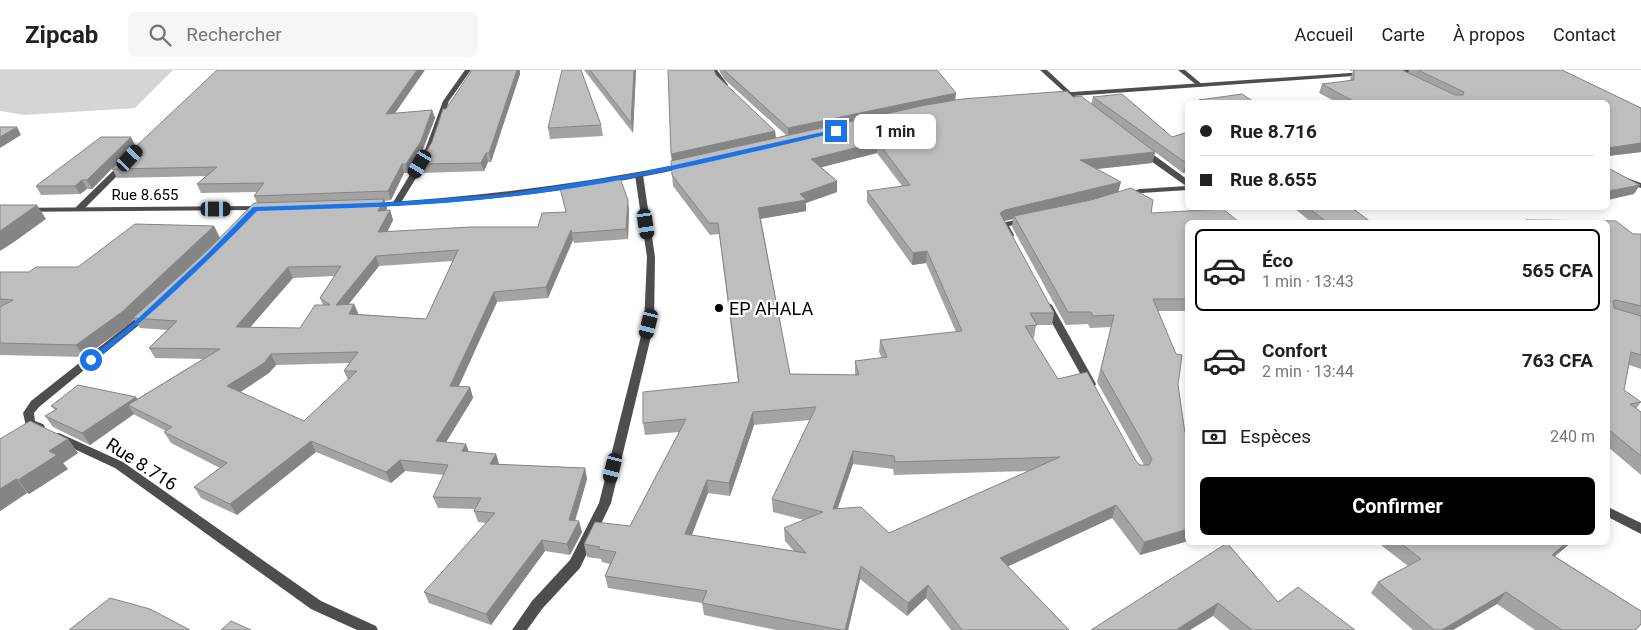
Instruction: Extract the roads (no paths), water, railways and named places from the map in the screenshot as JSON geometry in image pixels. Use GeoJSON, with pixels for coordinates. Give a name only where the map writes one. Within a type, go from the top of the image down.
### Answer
{"type":"FeatureCollection","features":[{"type":"Feature","properties":{"kind":"street"},"geometry":{"type":"LineString","coordinates":[[396,204],[429,150],[446,101],[468,70]]}},
{"type":"Feature","properties":{"kind":"street"},"geometry":{"type":"LineString","coordinates":[[714,70],[720,80],[733,93]]}},
{"type":"Feature","properties":{"kind":"street"},"geometry":{"type":"LineString","coordinates":[[1043,70],[1083,105]]}},
{"type":"Feature","properties":{"kind":"street"},"geometry":{"type":"LineString","coordinates":[[1181,70],[1201,86]]}},
{"type":"Feature","properties":{"kind":"street"},"geometry":{"type":"LineString","coordinates":[[1384,73],[1418,70]]}},
{"type":"Feature","properties":{"kind":"street"},"geometry":{"type":"LineString","coordinates":[[1393,72],[1408,80]]}},
{"type":"Feature","properties":{"kind":"street"},"geometry":{"type":"LineString","coordinates":[[1049,96],[1376,73]]}},
{"type":"Feature","properties":{"kind":"street"},"geometry":{"type":"LineString","coordinates":[[1140,149],[1185,182]]}},
{"type":"Feature","properties":{"kind":"street"},"geometry":{"type":"LineString","coordinates":[[79,209],[130,158]]}},
{"type":"Feature","properties":{"kind":"street"},"geometry":{"type":"LineString","coordinates":[[368,205],[507,196],[639,175],[694,163]]}},
{"type":"Feature","properties":{"kind":"street"},"geometry":{"type":"LineString","coordinates":[[1610,174],[1641,186]]}},
{"type":"Feature","properties":{"kind":"street"},"geometry":{"type":"LineString","coordinates":[[518,630],[537,605],[575,564],[605,503],[649,324],[651,256],[639,175]]}},
{"type":"Feature","properties":{"kind":"street"},"geometry":{"type":"LineString","coordinates":[[1122,196],[1140,191],[1185,188]]}},
{"type":"Feature","properties":{"kind":"street","name":"Rue 8.655"},"geometry":{"type":"LineString","coordinates":[[0,210],[274,208]]}},
{"type":"Feature","properties":{"kind":"street"},"geometry":{"type":"LineString","coordinates":[[244,221],[255,209]]}},
{"type":"Feature","properties":{"kind":"street"},"geometry":{"type":"LineString","coordinates":[[1013,242],[1004,225],[1031,219]]}},
{"type":"Feature","properties":{"kind":"street"},"geometry":{"type":"LineString","coordinates":[[1044,300],[1097,395]]}},
{"type":"Feature","properties":{"kind":"street","name":"Rue 8.716"},"geometry":{"type":"LineString","coordinates":[[154,307],[134,326],[35,404],[28,413],[30,422],[119,465],[316,605],[371,630]]}},
{"type":"Feature","properties":{"kind":"street"},"geometry":{"type":"LineString","coordinates":[[1610,513],[1641,529]]}},
{"type":"Feature","properties":{"kind":"place","name":"EP AHALA"},"geometry":{"type":"Point","coordinates":[719,308]}}]}
